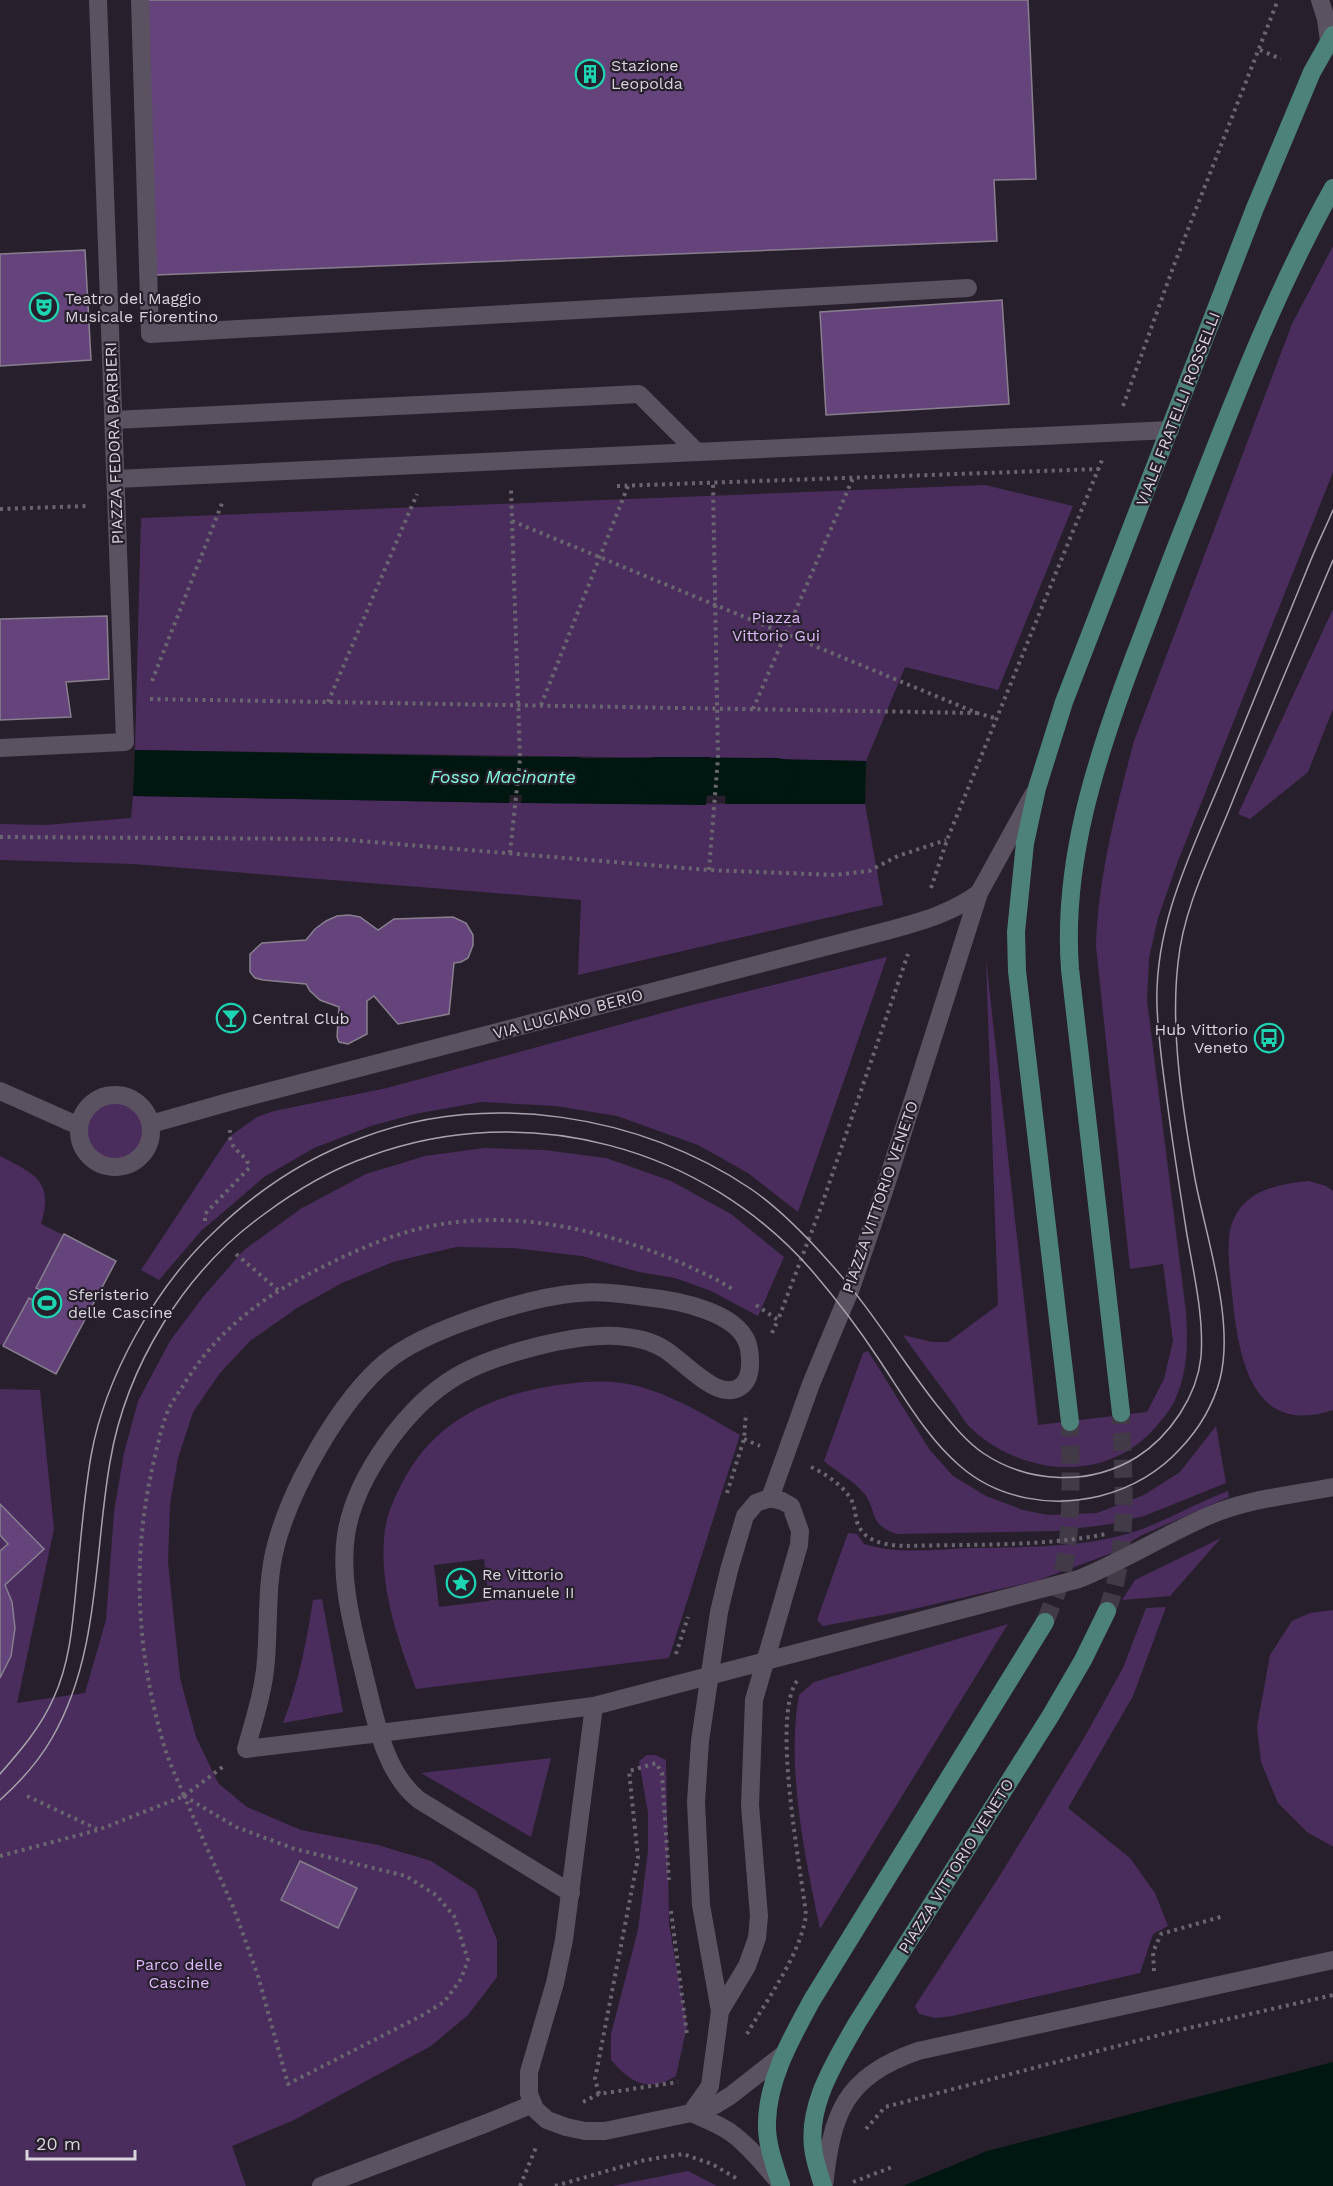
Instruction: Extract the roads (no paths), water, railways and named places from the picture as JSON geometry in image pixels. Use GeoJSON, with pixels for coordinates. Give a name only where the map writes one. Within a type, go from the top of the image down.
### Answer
{"type":"FeatureCollection","features":[{"type":"Feature","properties":{"kind":"main road","name":"VIALE FRATELLI ROSSELLI"},"geometry":{"type":"LineString","coordinates":[[1037,788],[1064,702],[1255,208],[1312,72],[1331,38]]}},
{"type":"Feature","properties":{"kind":"main road"},"geometry":{"type":"LineString","coordinates":[[1120,1413],[1068,950],[1072,874],[1096,766],[1117,704],[1196,496],[1282,285],[1333,188]]}},
{"type":"Feature","properties":{"kind":"main road"},"geometry":{"type":"LineString","coordinates":[[1037,788],[1025,843],[1018,897],[1017,971],[1070,1422]]}},
{"type":"Feature","properties":{"kind":"main road","name":"PIAZZA VITTORIO VENETO"},"geometry":{"type":"LineString","coordinates":[[824,2186],[814,2155],[814,2124],[824,2086],[857,2023],[1051,1715],[1083,1660],[1107,1611]]}},
{"type":"Feature","properties":{"kind":"main road"},"geometry":{"type":"LineString","coordinates":[[781,2185],[769,2143],[767,2124],[768,2104],[785,2053],[812,2000],[1045,1622]]}},
{"type":"Feature","properties":{"kind":"street","name":"PIAZZA FEDORA BARBIERI"},"geometry":{"type":"LineString","coordinates":[[0,748],[125,742],[98,0]]}},
{"type":"Feature","properties":{"kind":"street"},"geometry":{"type":"LineString","coordinates":[[140,0],[150,334],[968,288]]}},
{"type":"Feature","properties":{"kind":"street"},"geometry":{"type":"LineString","coordinates":[[1320,0],[1331,38]]}},
{"type":"Feature","properties":{"kind":"street"},"geometry":{"type":"LineString","coordinates":[[114,420],[639,394],[697,452]]}},
{"type":"Feature","properties":{"kind":"street"},"geometry":{"type":"LineString","coordinates":[[116,479],[1170,430]]}},
{"type":"Feature","properties":{"kind":"street","name":"PIAZZA VITTORIO VENETO"},"geometry":{"type":"LineString","coordinates":[[770,1498],[811,1384],[850,1288],[885,1188],[980,893],[1037,788]]}},
{"type":"Feature","properties":{"kind":"street","name":"VIA LUCIANO BERIO"},"geometry":{"type":"LineString","coordinates":[[152,1124],[232,1101],[890,930],[944,914],[962,906],[980,893]]}},
{"type":"Feature","properties":{"kind":"street"},"geometry":{"type":"LineString","coordinates":[[0,1091],[79,1126]]}},
{"type":"Feature","properties":{"kind":"street"},"geometry":{"type":"LineString","coordinates":[[127,1096],[138,1102],[147,1112],[152,1124],[152,1136],[141,1158],[130,1165],[108,1168],[88,1157],[82,1148],[79,1126],[83,1114],[91,1104],[102,1097],[127,1096]]}},
{"type":"Feature","properties":{"kind":"street"},"geometry":{"type":"LineString","coordinates":[[571,1893],[413,1796],[394,1771],[380,1733],[354,1633],[346,1583],[346,1544],[351,1514],[368,1472],[407,1419],[438,1389],[474,1367],[561,1341],[593,1336],[615,1336],[650,1342],[667,1350],[719,1389],[730,1391],[744,1385],[749,1377],[750,1352],[747,1340],[739,1329],[711,1312],[678,1302],[615,1292],[582,1292],[540,1299],[430,1335],[386,1362],[362,1386],[316,1451],[300,1483],[275,1546],[271,1575],[266,1666],[259,1704],[246,1749],[380,1733],[594,1706],[1079,1579],[1208,1516],[1246,1503],[1333,1487]]}},
{"type":"Feature","properties":{"kind":"street"},"geometry":{"type":"LineString","coordinates":[[691,2113],[710,2086],[720,2011],[701,1905],[697,1851],[696,1772],[719,1612],[729,1570],[746,1516],[756,1503],[770,1498],[791,1506],[800,1531],[799,1545],[754,1700],[750,1805],[759,1916],[757,1938],[747,1966],[720,2011]]}},
{"type":"Feature","properties":{"kind":"street"},"geometry":{"type":"LineString","coordinates":[[594,1706],[571,1893],[555,1983],[529,2072],[528,2085],[535,2109],[547,2120],[585,2131],[605,2131],[691,2113],[715,2105],[730,2096],[785,2053]]}},
{"type":"Feature","properties":{"kind":"street"},"geometry":{"type":"LineString","coordinates":[[824,2186],[828,2152],[840,2110],[859,2084],[883,2066],[918,2051],[1333,1960]]}},
{"type":"Feature","properties":{"kind":"street"},"geometry":{"type":"LineString","coordinates":[[321,2186],[533,2104]]}},
{"type":"Feature","properties":{"kind":"street"},"geometry":{"type":"LineString","coordinates":[[691,2113],[717,2124],[748,2148],[781,2185]]}},
{"type":"Feature","properties":{"kind":"water"},"geometry":{"type":"Polygon","coordinates":[[[135,750],[513,757],[509,803],[133,796],[135,750]]]}},
{"type":"Feature","properties":{"kind":"water"},"geometry":{"type":"Polygon","coordinates":[[[710,757],[706,805],[521,803],[527,759],[710,757]]]}},
{"type":"Feature","properties":{"kind":"water"},"geometry":{"type":"Polygon","coordinates":[[[727,758],[866,761],[865,804],[725,804],[727,758]]]}},
{"type":"Feature","properties":{"kind":"water"},"geometry":{"type":"Polygon","coordinates":[[[1333,2062],[1333,2186],[903,2186],[987,2151],[1333,2062]]]}},
{"type":"Feature","properties":{"kind":"waterway","name":"Fosso Macinante"},"geometry":{"type":"LineString","coordinates":[[462,776],[576,776]]}},
{"type":"Feature","properties":{"kind":"waterway","name":"Fosso Macinante"},"geometry":{"type":"LineString","coordinates":[[657,776],[777,777]]}},
{"type":"Feature","properties":{"kind":"tunnel"},"geometry":{"type":"LineString","coordinates":[[1107,1611],[1114,1587],[1122,1538],[1124,1488],[1121,1413]]}},
{"type":"Feature","properties":{"kind":"tunnel"},"geometry":{"type":"LineString","coordinates":[[1045,1622],[1060,1583],[1067,1544],[1070,1503],[1070,1422]]}},
{"type":"Feature","properties":{"kind":"tram line"},"geometry":{"type":"LineString","coordinates":[[0,1774],[37,1728],[60,1683],[70,1639],[86,1486],[98,1426],[120,1365],[153,1307],[171,1280],[192,1255],[229,1218],[264,1190],[301,1166],[341,1146],[409,1123],[459,1115],[511,1113],[562,1117],[612,1127],[661,1143],[708,1163],[762,1197],[803,1233],[845,1280],[952,1424],[983,1453],[1020,1471],[1040,1476],[1060,1477],[1080,1477],[1100,1473],[1137,1457],[1160,1438],[1180,1414],[1188,1400],[1198,1372],[1202,1342],[1198,1296],[1187,1235],[1160,1042],[1157,1006],[1162,945],[1188,858],[1333,510]]}},
{"type":"Feature","properties":{"kind":"tram line"},"geometry":{"type":"LineString","coordinates":[[0,1800],[29,1771],[47,1747],[68,1706],[87,1638],[110,1462],[118,1426],[145,1356],[163,1324],[208,1264],[263,1215],[288,1197],[328,1174],[370,1156],[430,1139],[490,1132],[550,1134],[610,1145],[666,1165],[720,1193],[769,1229],[813,1272],[863,1336],[936,1442],[960,1466],[975,1477],[991,1486],[1026,1498],[1081,1500],[1111,1493],[1133,1484],[1172,1458],[1193,1433],[1209,1408],[1220,1379],[1224,1356],[1222,1306],[1195,1179],[1179,1071],[1176,989],[1181,943],[1191,904],[1205,866],[1333,560]]}},
{"type":"Feature","properties":{"kind":"place","name":"Stazione Leopolda"},"geometry":{"type":"Point","coordinates":[590,74]}},
{"type":"Feature","properties":{"kind":"place","name":"Teatro del Maggio Musicale Fiorentino"},"geometry":{"type":"Point","coordinates":[44,307]}},
{"type":"Feature","properties":{"kind":"place","name":"Central Club"},"geometry":{"type":"Point","coordinates":[231,1018]}},
{"type":"Feature","properties":{"kind":"place","name":"Hub Vittorio Veneto"},"geometry":{"type":"Point","coordinates":[1269,1038]}},
{"type":"Feature","properties":{"kind":"place","name":"Sferisterio delle Cascine"},"geometry":{"type":"Point","coordinates":[47,1303]}},
{"type":"Feature","properties":{"kind":"place","name":"Re Vittorio Emanuele II"},"geometry":{"type":"Point","coordinates":[461,1583]}},
{"type":"Feature","properties":{"kind":"park label","name":"Piazza Vittorio Gui"},"geometry":{"type":"Point","coordinates":[776,626]}},
{"type":"Feature","properties":{"kind":"park label","name":"Parco delle Cascine"},"geometry":{"type":"Point","coordinates":[179,1973]}}]}
